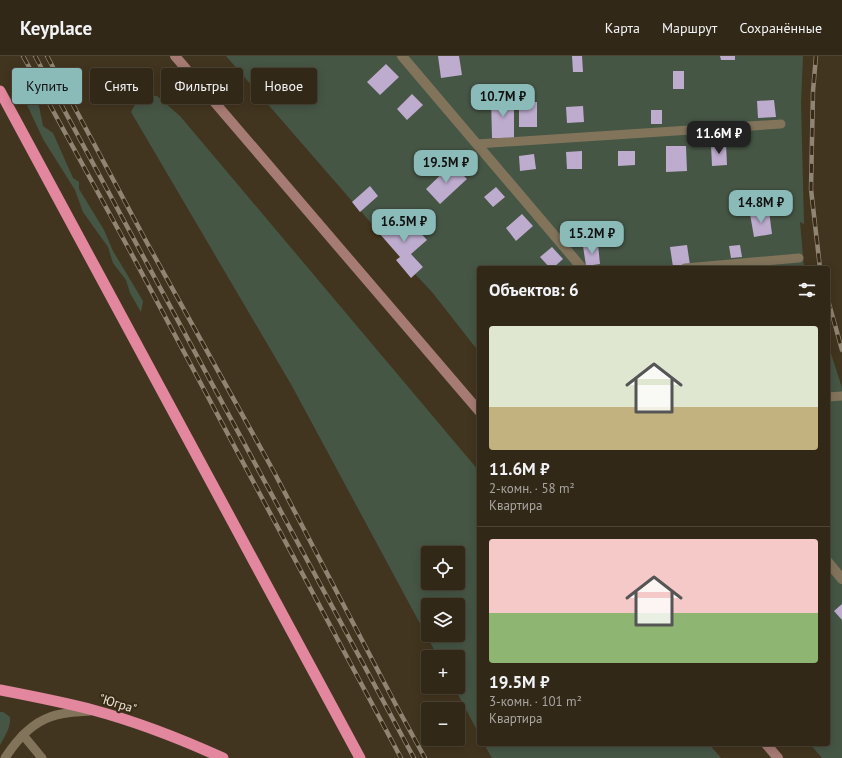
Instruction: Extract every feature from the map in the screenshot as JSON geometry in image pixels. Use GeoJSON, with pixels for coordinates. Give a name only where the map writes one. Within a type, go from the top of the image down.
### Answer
{"type":"FeatureCollection","features":[{"type":"Feature","properties":{"kind":"highway"},"geometry":{"type":"LineString","coordinates":[[0,91],[360,758]]}},
{"type":"Feature","properties":{"kind":"highway","name":"\"Югра\""},"geometry":{"type":"LineString","coordinates":[[0,690],[94,711],[147,727],[183,740],[223,758]]}},
{"type":"Feature","properties":{"kind":"main road"},"geometry":{"type":"LineString","coordinates":[[175,56],[477,409]]}},
{"type":"Feature","properties":{"kind":"main road"},"geometry":{"type":"LineString","coordinates":[[768,746],[778,758]]}},
{"type":"Feature","properties":{"kind":"street"},"geometry":{"type":"LineString","coordinates":[[402,56],[580,266]]}},
{"type":"Feature","properties":{"kind":"street"},"geometry":{"type":"LineString","coordinates":[[830,564],[842,579]]}},
{"type":"Feature","properties":{"kind":"lane"},"geometry":{"type":"LineString","coordinates":[[477,144],[781,124]]}},
{"type":"Feature","properties":{"kind":"lane"},"geometry":{"type":"LineString","coordinates":[[708,266],[799,258]]}},
{"type":"Feature","properties":{"kind":"lane"},"geometry":{"type":"LineString","coordinates":[[830,397],[842,396]]}},
{"type":"Feature","properties":{"kind":"lane"},"geometry":{"type":"LineString","coordinates":[[5,758],[14,744],[23,735],[35,725],[50,717],[61,714],[94,711]]}},
{"type":"Feature","properties":{"kind":"lane"},"geometry":{"type":"LineString","coordinates":[[23,735],[42,758]]}},
{"type":"Feature","properties":{"kind":"green space"},"geometry":{"type":"Polygon","coordinates":[[[226,56],[803,56],[801,103],[804,224],[800,222],[804,266],[477,266],[477,349],[432,292],[415,274],[423,267],[411,254],[404,261],[268,104],[317,104],[317,68],[251,68],[251,85],[243,76],[243,68],[236,68],[226,56]]]}},
{"type":"Feature","properties":{"kind":"green space"},"geometry":{"type":"Polygon","coordinates":[[[153,96],[157,96],[161,99],[161,104],[166,104],[180,116],[477,469],[477,730],[465,708],[465,702],[462,702],[458,694],[465,694],[465,650],[434,650],[430,642],[465,642],[465,598],[421,598],[421,625],[292,386],[131,112],[135,104],[153,104],[153,96]]]}},
{"type":"Feature","properties":{"kind":"green space"},"geometry":{"type":"Polygon","coordinates":[[[27,104],[38,104],[39,106],[43,126],[53,133],[73,178],[79,182],[79,189],[104,230],[113,251],[143,301],[141,312],[130,293],[126,280],[113,263],[108,247],[83,212],[75,190],[43,139],[27,104]]]}},
{"type":"Feature","properties":{"kind":"green space"},"geometry":{"type":"Polygon","coordinates":[[[830,350],[842,388],[842,758],[822,758],[812,746],[830,746],[830,350]]]}},
{"type":"Feature","properties":{"kind":"green space"},"geometry":{"type":"Polygon","coordinates":[[[0,712],[3,712],[10,717],[10,724],[0,745],[0,712]]]}},
{"type":"Feature","properties":{"kind":"green space"},"geometry":{"type":"Polygon","coordinates":[[[485,746],[711,746],[721,758],[492,758],[485,746]]]}},
{"type":"Feature","properties":{"kind":"building"},"geometry":{"type":"Polygon","coordinates":[[[438,56],[459,56],[462,75],[441,78],[438,56]]]}},
{"type":"Feature","properties":{"kind":"building"},"geometry":{"type":"Polygon","coordinates":[[[572,56],[582,56],[583,72],[573,72],[572,56]]]}},
{"type":"Feature","properties":{"kind":"building"},"geometry":{"type":"Polygon","coordinates":[[[720,56],[735,56],[735,60],[721,60],[720,56]]]}},
{"type":"Feature","properties":{"kind":"building"},"geometry":{"type":"Polygon","coordinates":[[[386,64],[399,77],[380,95],[367,82],[386,64]]]}},
{"type":"Feature","properties":{"kind":"building"},"geometry":{"type":"Polygon","coordinates":[[[673,71],[684,71],[684,89],[673,89],[673,71]]]}},
{"type":"Feature","properties":{"kind":"building"},"geometry":{"type":"Polygon","coordinates":[[[412,94],[423,105],[407,120],[397,109],[412,94]]]}},
{"type":"Feature","properties":{"kind":"building"},"geometry":{"type":"Polygon","coordinates":[[[491,99],[514,99],[514,138],[492,138],[491,99]]]}},
{"type":"Feature","properties":{"kind":"building"},"geometry":{"type":"Polygon","coordinates":[[[774,100],[776,117],[758,118],[757,101],[774,100]]]}},
{"type":"Feature","properties":{"kind":"building"},"geometry":{"type":"Polygon","coordinates":[[[519,102],[537,102],[537,127],[519,127],[519,102]]]}},
{"type":"Feature","properties":{"kind":"building"},"geometry":{"type":"Polygon","coordinates":[[[583,106],[584,122],[567,123],[566,107],[583,106]]]}},
{"type":"Feature","properties":{"kind":"building"},"geometry":{"type":"Polygon","coordinates":[[[651,110],[662,110],[662,124],[651,124],[651,110]]]}},
{"type":"Feature","properties":{"kind":"building"},"geometry":{"type":"Polygon","coordinates":[[[726,144],[727,165],[712,166],[711,145],[726,144]]]}},
{"type":"Feature","properties":{"kind":"building"},"geometry":{"type":"Polygon","coordinates":[[[666,146],[686,146],[687,171],[666,172],[666,146]]]}},
{"type":"Feature","properties":{"kind":"building"},"geometry":{"type":"Polygon","coordinates":[[[582,151],[582,169],[567,169],[566,152],[582,151]]]}},
{"type":"Feature","properties":{"kind":"building"},"geometry":{"type":"Polygon","coordinates":[[[618,151],[635,151],[635,165],[618,166],[618,151]]]}},
{"type":"Feature","properties":{"kind":"building"},"geometry":{"type":"Polygon","coordinates":[[[534,154],[536,169],[520,171],[519,156],[534,154]]]}},
{"type":"Feature","properties":{"kind":"building"},"geometry":{"type":"Polygon","coordinates":[[[452,164],[467,179],[440,204],[426,189],[452,164]]]}},
{"type":"Feature","properties":{"kind":"building"},"geometry":{"type":"Polygon","coordinates":[[[370,186],[378,196],[360,212],[352,202],[370,186]]]}},
{"type":"Feature","properties":{"kind":"building"},"geometry":{"type":"Polygon","coordinates":[[[496,187],[505,197],[493,207],[484,197],[496,187]]]}},
{"type":"Feature","properties":{"kind":"building"},"geometry":{"type":"Polygon","coordinates":[[[769,211],[772,234],[754,237],[750,214],[769,211]]]}},
{"type":"Feature","properties":{"kind":"building"},"geometry":{"type":"Polygon","coordinates":[[[402,213],[427,240],[411,254],[423,267],[411,278],[396,260],[400,257],[379,233],[402,213]]]}},
{"type":"Feature","properties":{"kind":"building"},"geometry":{"type":"Polygon","coordinates":[[[522,214],[533,226],[516,241],[506,228],[522,214]]]}},
{"type":"Feature","properties":{"kind":"building"},"geometry":{"type":"Polygon","coordinates":[[[598,244],[600,264],[586,266],[583,246],[598,244]]]}},
{"type":"Feature","properties":{"kind":"building"},"geometry":{"type":"Polygon","coordinates":[[[687,245],[690,265],[673,266],[670,247],[687,245]]]}},
{"type":"Feature","properties":{"kind":"building"},"geometry":{"type":"Polygon","coordinates":[[[740,245],[742,257],[731,258],[729,246],[740,245]]]}},
{"type":"Feature","properties":{"kind":"building"},"geometry":{"type":"Polygon","coordinates":[[[552,247],[563,259],[555,266],[548,266],[540,257],[552,247]]]}},
{"type":"Feature","properties":{"kind":"building"},"geometry":{"type":"Polygon","coordinates":[[[842,604],[842,620],[834,611],[842,604]]]}},
{"type":"Feature","properties":{"kind":"railway"},"geometry":{"type":"LineString","coordinates":[[23,56],[130,251],[401,758]]}},
{"type":"Feature","properties":{"kind":"railway"},"geometry":{"type":"LineString","coordinates":[[35,56],[414,758]]}},
{"type":"Feature","properties":{"kind":"railway"},"geometry":{"type":"LineString","coordinates":[[47,56],[146,241],[274,472],[425,758]]}},
{"type":"Feature","properties":{"kind":"railway"},"geometry":{"type":"LineString","coordinates":[[816,56],[813,91],[811,189],[820,266]]}},
{"type":"Feature","properties":{"kind":"railway"},"geometry":{"type":"LineString","coordinates":[[830,307],[842,350]]}}]}
